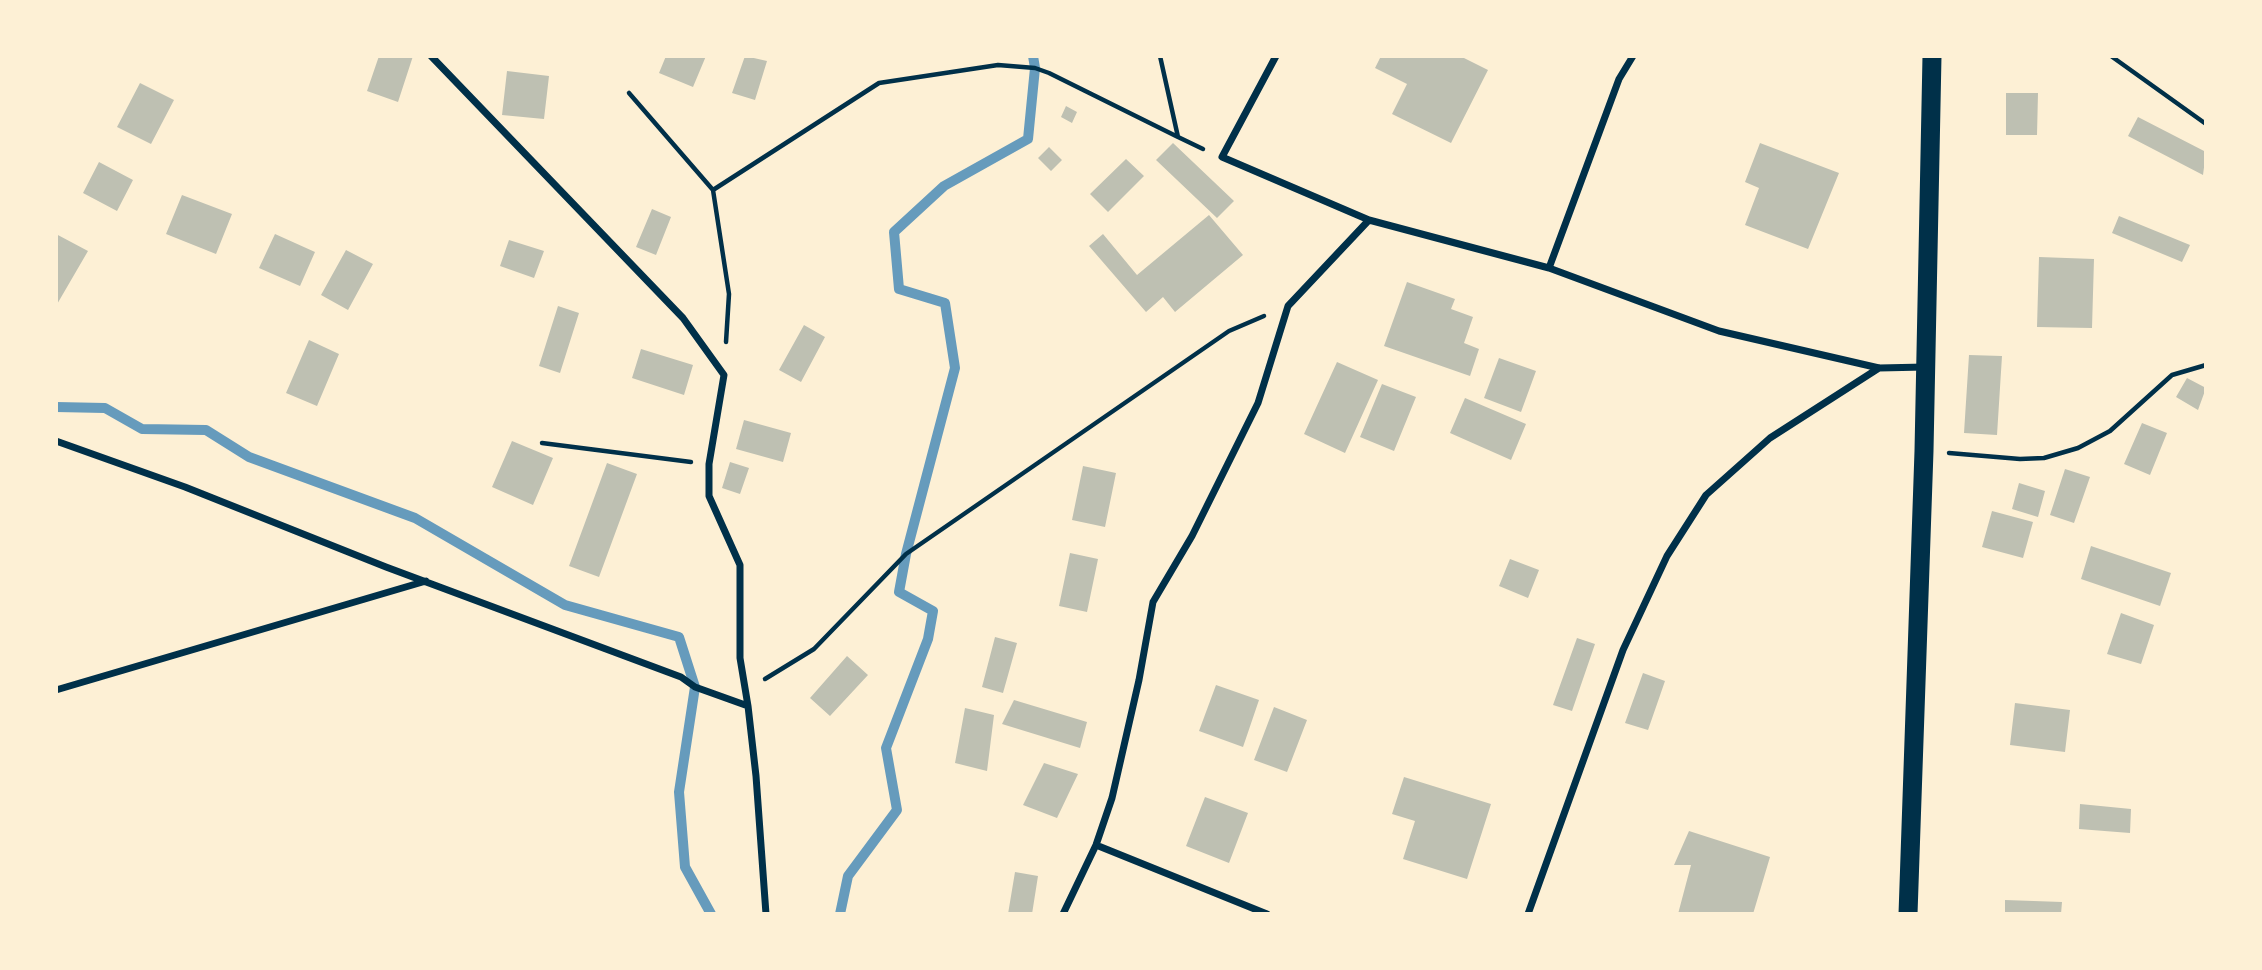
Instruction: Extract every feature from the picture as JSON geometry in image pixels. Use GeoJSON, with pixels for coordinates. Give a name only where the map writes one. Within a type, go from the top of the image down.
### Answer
{"type":"FeatureCollection","features":[{"type":"Feature","properties":{"kind":"highway"},"geometry":{"type":"LineString","coordinates":[[1908,914],[1924,451],[1932,56]]}},
{"type":"Feature","properties":{"kind":"street"},"geometry":{"type":"LineString","coordinates":[[431,56],[683,318],[724,374],[709,464],[709,496],[740,565],[740,658],[756,776],[766,914]]}},
{"type":"Feature","properties":{"kind":"street"},"geometry":{"type":"LineString","coordinates":[[1276,56],[1222,157],[1369,220],[1549,268],[1719,331],[1879,368],[1926,367]]}},
{"type":"Feature","properties":{"kind":"street"},"geometry":{"type":"LineString","coordinates":[[1549,268],[1619,79],[1633,56]]}},
{"type":"Feature","properties":{"kind":"street"},"geometry":{"type":"LineString","coordinates":[[1063,914],[1096,845],[1118,771],[1153,602],[1192,536],[1253,414],[1288,306],[1369,220]]}},
{"type":"Feature","properties":{"kind":"street"},"geometry":{"type":"LineString","coordinates":[[1528,914],[1623,650],[1667,556],[1706,495],[1770,438],[1879,368]]}},
{"type":"Feature","properties":{"kind":"street"},"geometry":{"type":"LineString","coordinates":[[56,441],[186,487],[667,671],[695,687],[748,706]]}},
{"type":"Feature","properties":{"kind":"street"},"geometry":{"type":"LineString","coordinates":[[56,690],[426,581]]}},
{"type":"Feature","properties":{"kind":"street"},"geometry":{"type":"LineString","coordinates":[[1096,845],[1267,914]]}},
{"type":"Feature","properties":{"kind":"path"},"geometry":{"type":"LineString","coordinates":[[1160,56],[1178,137]]}},
{"type":"Feature","properties":{"kind":"path"},"geometry":{"type":"LineString","coordinates":[[2111,56],[2206,124]]}},
{"type":"Feature","properties":{"kind":"path"},"geometry":{"type":"LineString","coordinates":[[713,190],[879,82],[998,65],[1035,68],[1049,73],[1222,157]]}},
{"type":"Feature","properties":{"kind":"path"},"geometry":{"type":"LineString","coordinates":[[629,93],[713,190],[729,293],[724,374]]}},
{"type":"Feature","properties":{"kind":"path"},"geometry":{"type":"LineString","coordinates":[[746,690],[814,649],[906,554],[1229,331],[1288,306]]}},
{"type":"Feature","properties":{"kind":"path"},"geometry":{"type":"LineString","coordinates":[[1924,451],[2020,459],[2044,458],[2078,449],[2110,431],[2172,374],[2206,365]]}},
{"type":"Feature","properties":{"kind":"path"},"geometry":{"type":"LineString","coordinates":[[542,443],[602,448],[709,464]]}},
{"type":"Feature","properties":{"kind":"building"},"geometry":{"type":"Polygon","coordinates":[[[379,56],[413,56],[398,102],[367,91],[379,56]]]}},
{"type":"Feature","properties":{"kind":"building"},"geometry":{"type":"Polygon","coordinates":[[[666,56],[706,56],[693,87],[659,73],[666,56]]]}},
{"type":"Feature","properties":{"kind":"building"},"geometry":{"type":"Polygon","coordinates":[[[745,56],[767,61],[755,100],[732,93],[745,56]]]}},
{"type":"Feature","properties":{"kind":"building"},"geometry":{"type":"Polygon","coordinates":[[[1381,56],[1460,56],[1488,70],[1451,143],[1392,114],[1407,84],[1375,68],[1381,56]]]}},
{"type":"Feature","properties":{"kind":"building"},"geometry":{"type":"Polygon","coordinates":[[[507,71],[549,76],[544,119],[502,115],[507,71]]]}},
{"type":"Feature","properties":{"kind":"building"},"geometry":{"type":"Polygon","coordinates":[[[140,83],[174,100],[151,144],[117,127],[140,83]]]}},
{"type":"Feature","properties":{"kind":"building"},"geometry":{"type":"Polygon","coordinates":[[[2006,93],[2038,93],[2037,135],[2006,135],[2006,93]]]}},
{"type":"Feature","properties":{"kind":"building"},"geometry":{"type":"Polygon","coordinates":[[[1066,106],[1077,112],[1072,123],[1061,117],[1066,106]]]}},
{"type":"Feature","properties":{"kind":"building"},"geometry":{"type":"Polygon","coordinates":[[[2138,117],[2206,152],[2203,175],[2128,136],[2138,117]]]}},
{"type":"Feature","properties":{"kind":"building"},"geometry":{"type":"Polygon","coordinates":[[[1173,143],[1234,201],[1217,218],[1156,160],[1173,143]]]}},
{"type":"Feature","properties":{"kind":"building"},"geometry":{"type":"Polygon","coordinates":[[[1760,143],[1839,173],[1808,249],[1745,225],[1759,188],[1745,182],[1760,143]]]}},
{"type":"Feature","properties":{"kind":"building"},"geometry":{"type":"Polygon","coordinates":[[[1049,147],[1062,160],[1051,171],[1038,158],[1049,147]]]}},
{"type":"Feature","properties":{"kind":"building"},"geometry":{"type":"Polygon","coordinates":[[[1126,159],[1144,176],[1108,212],[1090,194],[1126,159]]]}},
{"type":"Feature","properties":{"kind":"building"},"geometry":{"type":"Polygon","coordinates":[[[99,162],[133,180],[117,211],[83,193],[99,162]]]}},
{"type":"Feature","properties":{"kind":"building"},"geometry":{"type":"Polygon","coordinates":[[[182,195],[232,214],[216,254],[166,234],[182,195]]]}},
{"type":"Feature","properties":{"kind":"building"},"geometry":{"type":"Polygon","coordinates":[[[652,209],[671,217],[656,255],[636,247],[652,209]]]}},
{"type":"Feature","properties":{"kind":"building"},"geometry":{"type":"Polygon","coordinates":[[[1209,215],[1243,255],[1175,312],[1163,297],[1146,312],[1089,246],[1103,234],[1137,275],[1209,215]]]}},
{"type":"Feature","properties":{"kind":"building"},"geometry":{"type":"Polygon","coordinates":[[[2119,216],[2190,245],[2182,262],[2112,233],[2119,216]]]}},
{"type":"Feature","properties":{"kind":"building"},"geometry":{"type":"Polygon","coordinates":[[[56,234],[88,251],[56,306],[56,234]]]}},
{"type":"Feature","properties":{"kind":"building"},"geometry":{"type":"Polygon","coordinates":[[[275,234],[315,252],[300,286],[259,268],[275,234]]]}},
{"type":"Feature","properties":{"kind":"building"},"geometry":{"type":"Polygon","coordinates":[[[509,240],[544,251],[534,278],[500,266],[509,240]]]}},
{"type":"Feature","properties":{"kind":"building"},"geometry":{"type":"Polygon","coordinates":[[[346,250],[373,264],[348,310],[321,295],[346,250]]]}},
{"type":"Feature","properties":{"kind":"building"},"geometry":{"type":"Polygon","coordinates":[[[2039,257],[2094,259],[2092,328],[2037,327],[2039,257]]]}},
{"type":"Feature","properties":{"kind":"building"},"geometry":{"type":"Polygon","coordinates":[[[1407,282],[1455,299],[1451,309],[1473,317],[1464,343],[1479,349],[1470,376],[1384,346],[1407,282]]]}},
{"type":"Feature","properties":{"kind":"building"},"geometry":{"type":"Polygon","coordinates":[[[558,306],[579,313],[560,373],[539,366],[558,306]]]}},
{"type":"Feature","properties":{"kind":"building"},"geometry":{"type":"Polygon","coordinates":[[[804,325],[825,337],[801,382],[779,370],[804,325]]]}},
{"type":"Feature","properties":{"kind":"building"},"geometry":{"type":"Polygon","coordinates":[[[309,340],[339,354],[317,406],[286,393],[309,340]]]}},
{"type":"Feature","properties":{"kind":"building"},"geometry":{"type":"Polygon","coordinates":[[[641,349],[693,365],[684,395],[632,378],[641,349]]]}},
{"type":"Feature","properties":{"kind":"building"},"geometry":{"type":"Polygon","coordinates":[[[1969,355],[2002,356],[1997,435],[1964,433],[1969,355]]]}},
{"type":"Feature","properties":{"kind":"building"},"geometry":{"type":"Polygon","coordinates":[[[1499,358],[1536,371],[1521,412],[1484,398],[1499,358]]]}},
{"type":"Feature","properties":{"kind":"building"},"geometry":{"type":"Polygon","coordinates":[[[1337,362],[1378,380],[1345,453],[1304,434],[1337,362]]]}},
{"type":"Feature","properties":{"kind":"building"},"geometry":{"type":"Polygon","coordinates":[[[2187,378],[2206,388],[2198,410],[2176,397],[2187,378]]]}},
{"type":"Feature","properties":{"kind":"building"},"geometry":{"type":"Polygon","coordinates":[[[1382,384],[1416,397],[1394,451],[1360,437],[1382,384]]]}},
{"type":"Feature","properties":{"kind":"building"},"geometry":{"type":"Polygon","coordinates":[[[1465,398],[1526,424],[1511,460],[1450,433],[1465,398]]]}},
{"type":"Feature","properties":{"kind":"building"},"geometry":{"type":"Polygon","coordinates":[[[744,420],[791,433],[783,462],[736,449],[744,420]]]}},
{"type":"Feature","properties":{"kind":"building"},"geometry":{"type":"Polygon","coordinates":[[[2142,423],[2167,433],[2150,475],[2124,464],[2142,423]]]}},
{"type":"Feature","properties":{"kind":"building"},"geometry":{"type":"Polygon","coordinates":[[[512,441],[553,458],[533,505],[492,487],[512,441]]]}},
{"type":"Feature","properties":{"kind":"building"},"geometry":{"type":"Polygon","coordinates":[[[730,462],[749,468],[740,494],[722,488],[730,462]]]}},
{"type":"Feature","properties":{"kind":"building"},"geometry":{"type":"Polygon","coordinates":[[[607,463],[637,474],[599,577],[569,566],[607,463]]]}},
{"type":"Feature","properties":{"kind":"building"},"geometry":{"type":"Polygon","coordinates":[[[1083,466],[1116,473],[1105,527],[1072,520],[1083,466]]]}},
{"type":"Feature","properties":{"kind":"building"},"geometry":{"type":"Polygon","coordinates":[[[2065,469],[2090,477],[2074,523],[2050,515],[2065,469]]]}},
{"type":"Feature","properties":{"kind":"building"},"geometry":{"type":"Polygon","coordinates":[[[2019,483],[2045,491],[2038,517],[2012,509],[2019,483]]]}},
{"type":"Feature","properties":{"kind":"building"},"geometry":{"type":"Polygon","coordinates":[[[1992,511],[2033,522],[2023,558],[1982,547],[1992,511]]]}},
{"type":"Feature","properties":{"kind":"building"},"geometry":{"type":"Polygon","coordinates":[[[2091,546],[2171,573],[2160,606],[2081,579],[2091,546]]]}},
{"type":"Feature","properties":{"kind":"building"},"geometry":{"type":"Polygon","coordinates":[[[1070,553],[1098,559],[1087,612],[1059,606],[1070,553]]]}},
{"type":"Feature","properties":{"kind":"building"},"geometry":{"type":"Polygon","coordinates":[[[1510,559],[1539,570],[1528,598],[1499,586],[1510,559]]]}},
{"type":"Feature","properties":{"kind":"building"},"geometry":{"type":"Polygon","coordinates":[[[2121,613],[2154,625],[2141,664],[2107,654],[2121,613]]]}},
{"type":"Feature","properties":{"kind":"building"},"geometry":{"type":"Polygon","coordinates":[[[995,637],[1017,643],[1003,693],[982,687],[995,637]]]}},
{"type":"Feature","properties":{"kind":"building"},"geometry":{"type":"Polygon","coordinates":[[[1577,638],[1595,644],[1572,711],[1553,705],[1577,638]]]}},
{"type":"Feature","properties":{"kind":"building"},"geometry":{"type":"Polygon","coordinates":[[[847,656],[868,675],[830,716],[810,698],[847,656]]]}},
{"type":"Feature","properties":{"kind":"building"},"geometry":{"type":"Polygon","coordinates":[[[1643,673],[1665,681],[1648,730],[1625,723],[1643,673]]]}},
{"type":"Feature","properties":{"kind":"building"},"geometry":{"type":"Polygon","coordinates":[[[1216,685],[1259,700],[1243,747],[1199,731],[1216,685]]]}},
{"type":"Feature","properties":{"kind":"building"},"geometry":{"type":"Polygon","coordinates":[[[1014,700],[1087,722],[1080,748],[1002,724],[1014,700]]]}},
{"type":"Feature","properties":{"kind":"building"},"geometry":{"type":"Polygon","coordinates":[[[2015,703],[2070,710],[2065,752],[2010,745],[2015,703]]]}},
{"type":"Feature","properties":{"kind":"building"},"geometry":{"type":"Polygon","coordinates":[[[1274,707],[1307,720],[1287,772],[1254,760],[1274,707]]]}},
{"type":"Feature","properties":{"kind":"building"},"geometry":{"type":"Polygon","coordinates":[[[965,708],[994,715],[987,771],[955,763],[965,708]]]}},
{"type":"Feature","properties":{"kind":"building"},"geometry":{"type":"Polygon","coordinates":[[[1044,763],[1078,774],[1057,818],[1023,805],[1044,763]]]}},
{"type":"Feature","properties":{"kind":"building"},"geometry":{"type":"Polygon","coordinates":[[[1404,777],[1491,804],[1467,879],[1403,859],[1415,821],[1392,814],[1404,777]]]}},
{"type":"Feature","properties":{"kind":"building"},"geometry":{"type":"Polygon","coordinates":[[[1205,797],[1248,813],[1229,863],[1186,846],[1205,797]]]}},
{"type":"Feature","properties":{"kind":"building"},"geometry":{"type":"Polygon","coordinates":[[[2080,804],[2131,809],[2130,833],[2079,829],[2080,804]]]}},
{"type":"Feature","properties":{"kind":"building"},"geometry":{"type":"Polygon","coordinates":[[[1689,831],[1770,857],[1753,914],[1678,914],[1691,865],[1674,865],[1689,831]]]}},
{"type":"Feature","properties":{"kind":"building"},"geometry":{"type":"Polygon","coordinates":[[[1015,872],[1038,876],[1032,914],[1008,914],[1015,872]]]}},
{"type":"Feature","properties":{"kind":"building"},"geometry":{"type":"Polygon","coordinates":[[[2005,900],[2062,902],[2061,914],[2005,914],[2005,900]]]}},
{"type":"Feature","properties":{"kind":"waterway"},"geometry":{"type":"LineString","coordinates":[[840,914],[848,876],[897,810],[886,748],[928,639],[933,611],[899,592],[906,554],[955,368],[945,303],[899,289],[894,232],[944,186],[1028,139],[1035,68],[1033,56]]}},
{"type":"Feature","properties":{"kind":"waterway"},"geometry":{"type":"LineString","coordinates":[[56,407],[105,408],[142,429],[206,430],[249,457],[415,518],[565,605],[679,637],[695,687],[679,792],[685,867],[711,914]]}}]}
